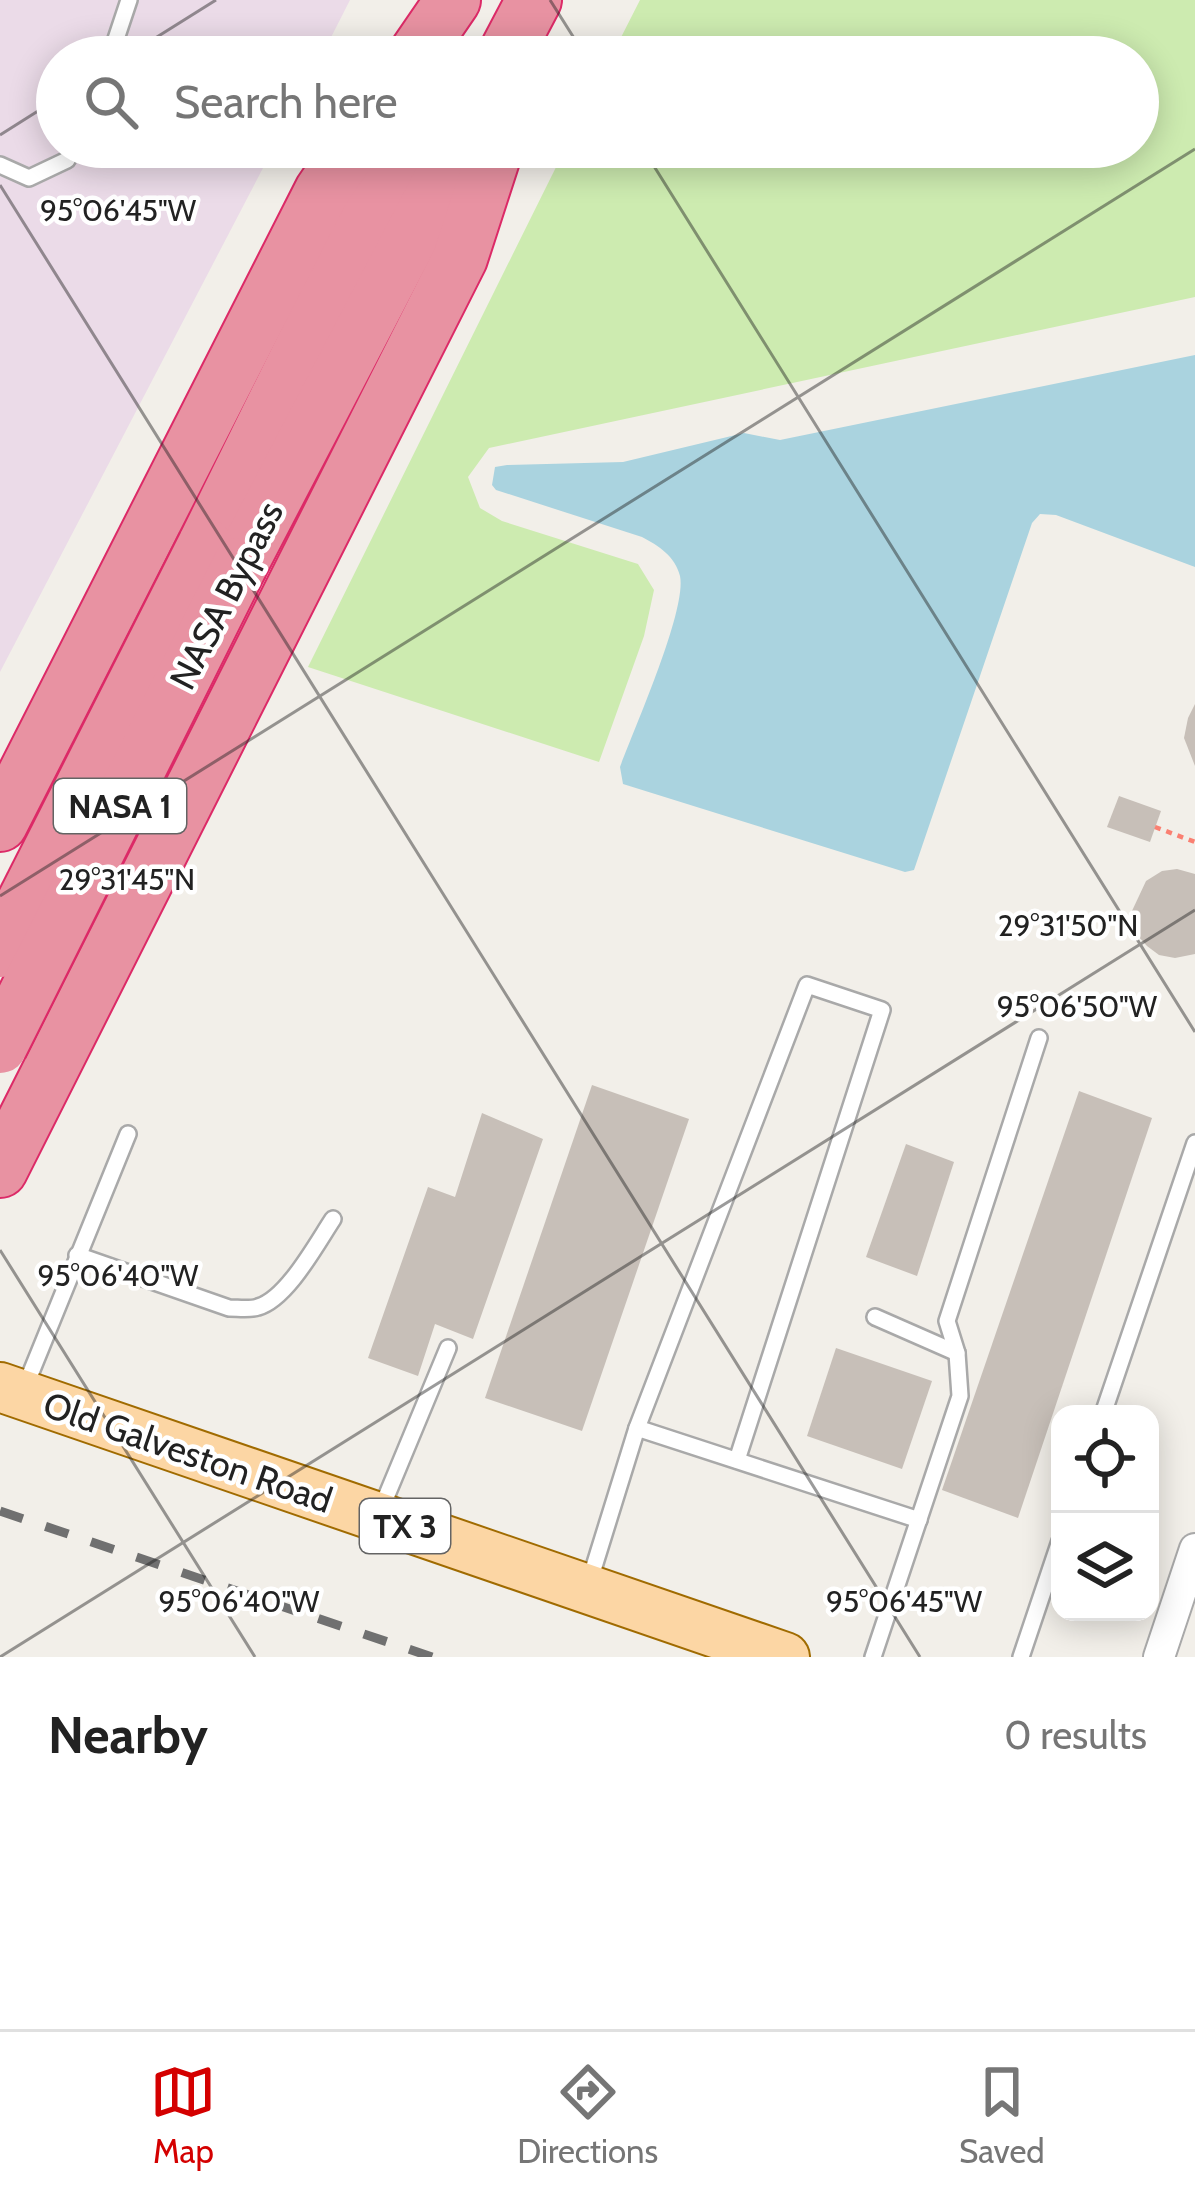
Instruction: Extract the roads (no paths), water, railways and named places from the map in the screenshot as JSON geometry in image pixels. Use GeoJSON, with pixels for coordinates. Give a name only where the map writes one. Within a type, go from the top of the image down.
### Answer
{"type":"FeatureCollection","features":[{"type":"Feature","properties":{"kind":"highway"},"geometry":{"type":"LineString","coordinates":[[428,36],[453,0]]}},
{"type":"Feature","properties":{"kind":"highway"},"geometry":{"type":"LineString","coordinates":[[455,36],[473,0]]}},
{"type":"Feature","properties":{"kind":"highway"},"geometry":{"type":"LineString","coordinates":[[515,36],[534,0]]}},
{"type":"Feature","properties":{"kind":"highway"},"geometry":{"type":"LineString","coordinates":[[533,36],[544,0]]}},
{"type":"Feature","properties":{"kind":"highway"},"geometry":{"type":"LineString","coordinates":[[0,824],[338,168]]}},
{"type":"Feature","properties":{"kind":"highway","name":"NASA Bypass"},"geometry":{"type":"LineString","coordinates":[[0,1046],[392,168]]}},
{"type":"Feature","properties":{"kind":"highway","name":"NASA Bypass"},"geometry":{"type":"LineString","coordinates":[[0,950],[446,168]]}},
{"type":"Feature","properties":{"kind":"highway"},"geometry":{"type":"LineString","coordinates":[[0,1170],[460,258],[489,168]]}},
{"type":"Feature","properties":{"kind":"highway"},"geometry":{"type":"LineString","coordinates":[[0,902],[33,934],[74,940],[110,932],[128,922]]}},
{"type":"Feature","properties":{"kind":"main road","name":"Old Galveston Road"},"geometry":{"type":"LineString","coordinates":[[11,1390],[785,1657]]}},
{"type":"Feature","properties":{"kind":"street"},"geometry":{"type":"LineString","coordinates":[[1159,1657],[1195,1549]]}},
{"type":"Feature","properties":{"kind":"lane"},"geometry":{"type":"LineString","coordinates":[[117,36],[129,0]]}},
{"type":"Feature","properties":{"kind":"lane"},"geometry":{"type":"LineString","coordinates":[[0,165],[28,178],[50,168]]}},
{"type":"Feature","properties":{"kind":"lane"},"geometry":{"type":"LineString","coordinates":[[588,1589],[638,1428],[807,985],[882,1010],[736,1460]]}},
{"type":"Feature","properties":{"kind":"lane"},"geometry":{"type":"LineString","coordinates":[[873,1657],[960,1396],[957,1353],[946,1321],[1039,1038]]}},
{"type":"Feature","properties":{"kind":"lane"},"geometry":{"type":"LineString","coordinates":[[11,1390],[77,1255],[128,1134]]}},
{"type":"Feature","properties":{"kind":"lane"},"geometry":{"type":"LineString","coordinates":[[1106,1405],[1195,1143]]}},
{"type":"Feature","properties":{"kind":"lane"},"geometry":{"type":"LineString","coordinates":[[77,1255],[229,1308],[256,1309],[271,1301],[298,1271],[333,1219]]}},
{"type":"Feature","properties":{"kind":"lane"},"geometry":{"type":"LineString","coordinates":[[875,1317],[957,1353]]}},
{"type":"Feature","properties":{"kind":"lane"},"geometry":{"type":"LineString","coordinates":[[378,1517],[448,1348]]}},
{"type":"Feature","properties":{"kind":"lane"},"geometry":{"type":"LineString","coordinates":[[638,1428],[919,1520]]}},
{"type":"Feature","properties":{"kind":"lane"},"geometry":{"type":"LineString","coordinates":[[1021,1657],[1051,1568]]}},
{"type":"Feature","properties":{"kind":"water"},"geometry":{"type":"Polygon","coordinates":[[[1195,355],[1195,567],[1056,515],[1040,514],[1032,523],[914,870],[905,872],[623,784],[620,767],[676,615],[678,569],[666,552],[642,537],[496,490],[492,485],[495,467],[623,462],[744,433],[780,440],[1195,355]]]}},
{"type":"Feature","properties":{"kind":"railway"},"geometry":{"type":"LineString","coordinates":[[0,1511],[432,1657]]}}]}
